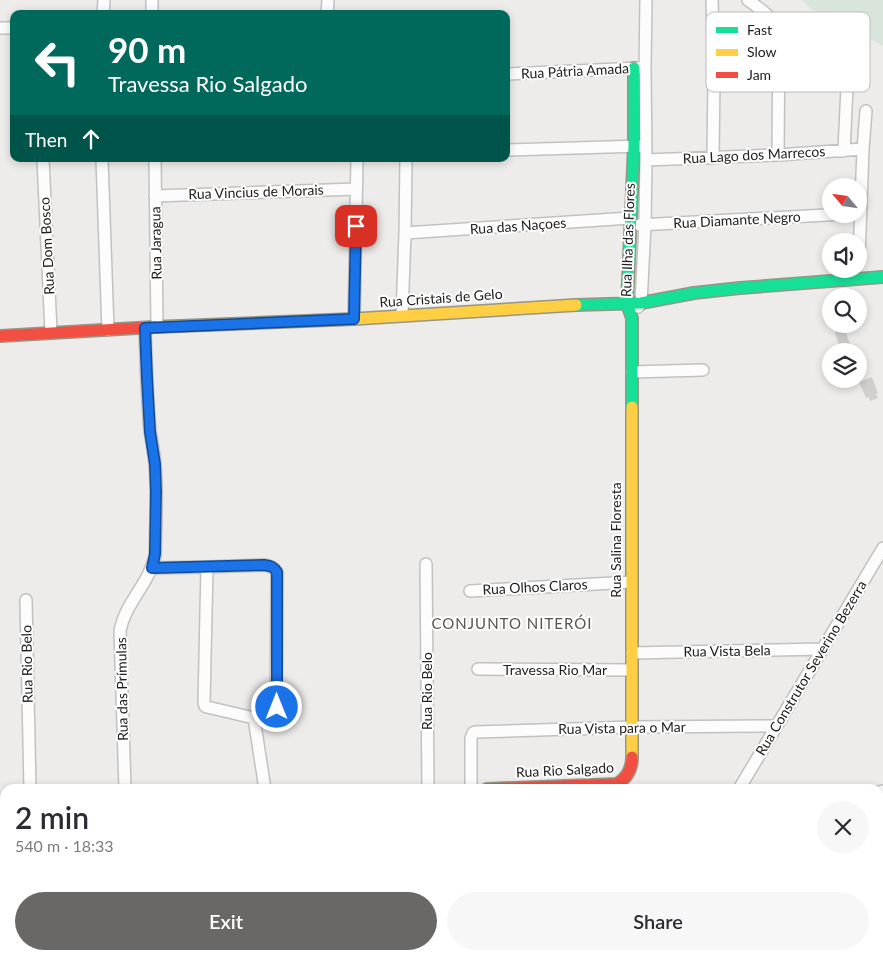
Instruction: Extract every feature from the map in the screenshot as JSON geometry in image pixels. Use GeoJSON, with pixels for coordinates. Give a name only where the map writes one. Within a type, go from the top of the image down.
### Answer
{"type":"FeatureCollection","features":[{"type":"Feature","properties":{"kind":"street","name":"Rua Ilha das Flores"},"geometry":{"type":"LineString","coordinates":[[632,318],[627,304],[630,222],[640,146],[640,68],[646,0]]}},
{"type":"Feature","properties":{"kind":"street"},"geometry":{"type":"LineString","coordinates":[[748,0],[764,12]]}},
{"type":"Feature","properties":{"kind":"street","name":"Rua Pátria Amada"},"geometry":{"type":"LineString","coordinates":[[510,74],[640,68]]}},
{"type":"Feature","properties":{"kind":"street"},"geometry":{"type":"LineString","coordinates":[[713,158],[714,92]]}},
{"type":"Feature","properties":{"kind":"street"},"geometry":{"type":"LineString","coordinates":[[778,155],[779,92]]}},
{"type":"Feature","properties":{"kind":"street"},"geometry":{"type":"LineString","coordinates":[[844,151],[847,92]]}},
{"type":"Feature","properties":{"kind":"street"},"geometry":{"type":"LineString","coordinates":[[861,178],[866,111]]}},
{"type":"Feature","properties":{"kind":"street","name":"Rua Ilha das Flores"},"geometry":{"type":"LineString","coordinates":[[632,318],[641,303],[645,225],[646,160],[640,146]]}},
{"type":"Feature","properties":{"kind":"street"},"geometry":{"type":"LineString","coordinates":[[510,150],[640,146]]}},
{"type":"Feature","properties":{"kind":"street","name":"Rua Lago dos Marrecos"},"geometry":{"type":"LineString","coordinates":[[646,160],[778,155],[862,149]]}},
{"type":"Feature","properties":{"kind":"street","name":"Rua Dom Bosco"},"geometry":{"type":"LineString","coordinates":[[43,162],[51,332]]}},
{"type":"Feature","properties":{"kind":"street"},"geometry":{"type":"LineString","coordinates":[[102,162],[108,330]]}},
{"type":"Feature","properties":{"kind":"street","name":"Rua Jaragua"},"geometry":{"type":"LineString","coordinates":[[151,328],[155,162]]}},
{"type":"Feature","properties":{"kind":"street"},"geometry":{"type":"LineString","coordinates":[[354,319],[357,162]]}},
{"type":"Feature","properties":{"kind":"street"},"geometry":{"type":"LineString","coordinates":[[402,315],[406,162]]}},
{"type":"Feature","properties":{"kind":"street","name":"Rua Vincius de Morais"},"geometry":{"type":"LineString","coordinates":[[155,196],[356,189]]}},
{"type":"Feature","properties":{"kind":"street","name":"Rua Diamante Negro"},"geometry":{"type":"LineString","coordinates":[[630,222],[645,225],[822,215]]}},
{"type":"Feature","properties":{"kind":"street","name":"Rua das Naçoes"},"geometry":{"type":"LineString","coordinates":[[405,233],[630,222]]}},
{"type":"Feature","properties":{"kind":"street","name":"Rua Cristais de Gelo"},"geometry":{"type":"LineString","coordinates":[[867,275],[883,277]]}},
{"type":"Feature","properties":{"kind":"street","name":"Rua Cristais de Gelo"},"geometry":{"type":"LineString","coordinates":[[0,336],[51,332],[354,319],[556,306],[627,304],[694,293],[824,278]]}},
{"type":"Feature","properties":{"kind":"street","name":"Rua Salina Floresta"},"geometry":{"type":"LineString","coordinates":[[632,318],[632,763]]}},
{"type":"Feature","properties":{"kind":"street","name":"Rua das Prímulas"},"geometry":{"type":"LineString","coordinates":[[125,784],[120,632],[126,613],[152,568],[155,554],[155,464],[150,423],[151,328]]}},
{"type":"Feature","properties":{"kind":"street"},"geometry":{"type":"LineString","coordinates":[[632,372],[703,370]]}},
{"type":"Feature","properties":{"kind":"street","name":"Rua Construtor Severino Bezerra"},"geometry":{"type":"LineString","coordinates":[[742,784],[883,548]]}},
{"type":"Feature","properties":{"kind":"street","name":"Rua Rio Belo"},"geometry":{"type":"LineString","coordinates":[[426,564],[428,784]]}},
{"type":"Feature","properties":{"kind":"street"},"geometry":{"type":"LineString","coordinates":[[152,568],[264,565],[274,568],[277,572],[276,712],[274,716],[254,718],[205,706],[207,567]]}},
{"type":"Feature","properties":{"kind":"street","name":"Rua Olhos Claros"},"geometry":{"type":"LineString","coordinates":[[470,591],[631,582]]}},
{"type":"Feature","properties":{"kind":"street","name":"Rua Rio Belo"},"geometry":{"type":"LineString","coordinates":[[26,600],[30,784]]}},
{"type":"Feature","properties":{"kind":"street","name":"Rua Vista Bela"},"geometry":{"type":"LineString","coordinates":[[632,653],[823,649]]}},
{"type":"Feature","properties":{"kind":"street","name":"Travessa Rio Mar"},"geometry":{"type":"LineString","coordinates":[[478,669],[632,670]]}},
{"type":"Feature","properties":{"kind":"street"},"geometry":{"type":"LineString","coordinates":[[254,718],[264,784]]}},
{"type":"Feature","properties":{"kind":"street","name":"Rua Vista para o Mar"},"geometry":{"type":"LineString","coordinates":[[471,784],[471,738],[475,732],[632,727],[776,726]]}},
{"type":"Feature","properties":{"kind":"street","name":"Rua Rio Salgado"},"geometry":{"type":"LineString","coordinates":[[617,784],[625,780],[632,763]]}},
{"type":"Feature","properties":{"kind":"shaded area"},"geometry":{"type":"Polygon","coordinates":[[[802,0],[883,0],[883,46],[870,39],[870,12],[818,12],[802,0]]]}},
{"type":"Feature","properties":{"kind":"building"},"geometry":{"type":"Polygon","coordinates":[[[835,333],[846,333],[850,343],[838,343],[835,333]]]}},
{"type":"Feature","properties":{"kind":"building"},"geometry":{"type":"Polygon","coordinates":[[[872,377],[878,393],[876,394],[878,398],[870,401],[869,397],[866,398],[862,388],[867,388],[867,379],[872,377]]]}},
{"type":"Feature","properties":{"kind":"traffic: fast"},"geometry":{"type":"LineString","coordinates":[[632,407],[632,318],[627,304],[634,146],[634,68]]}},
{"type":"Feature","properties":{"kind":"traffic: fast"},"geometry":{"type":"LineString","coordinates":[[576,305],[641,303],[694,293],[740,288],[883,277]]}},
{"type":"Feature","properties":{"kind":"traffic: slow"},"geometry":{"type":"LineString","coordinates":[[154,327],[354,319],[576,305]]}},
{"type":"Feature","properties":{"kind":"traffic: slow"},"geometry":{"type":"LineString","coordinates":[[632,407],[632,757]]}},
{"type":"Feature","properties":{"kind":"traffic: jam"},"geometry":{"type":"LineString","coordinates":[[0,336],[154,327]]}},
{"type":"Feature","properties":{"kind":"traffic: jam"},"geometry":{"type":"LineString","coordinates":[[617,784],[628,773],[632,757]]}},
{"type":"Feature","properties":{"kind":"district","name":"CONJUNTO NITERÓI"},"geometry":{"type":"Point","coordinates":[512,624]}},
{"type":"Feature","properties":{"kind":"route"},"geometry":{"type":"LineString","coordinates":[[277,707],[277,572],[274,568],[264,565],[152,568],[155,554],[156,491],[155,464],[150,432],[145,328],[354,319],[356,226]]}}]}
